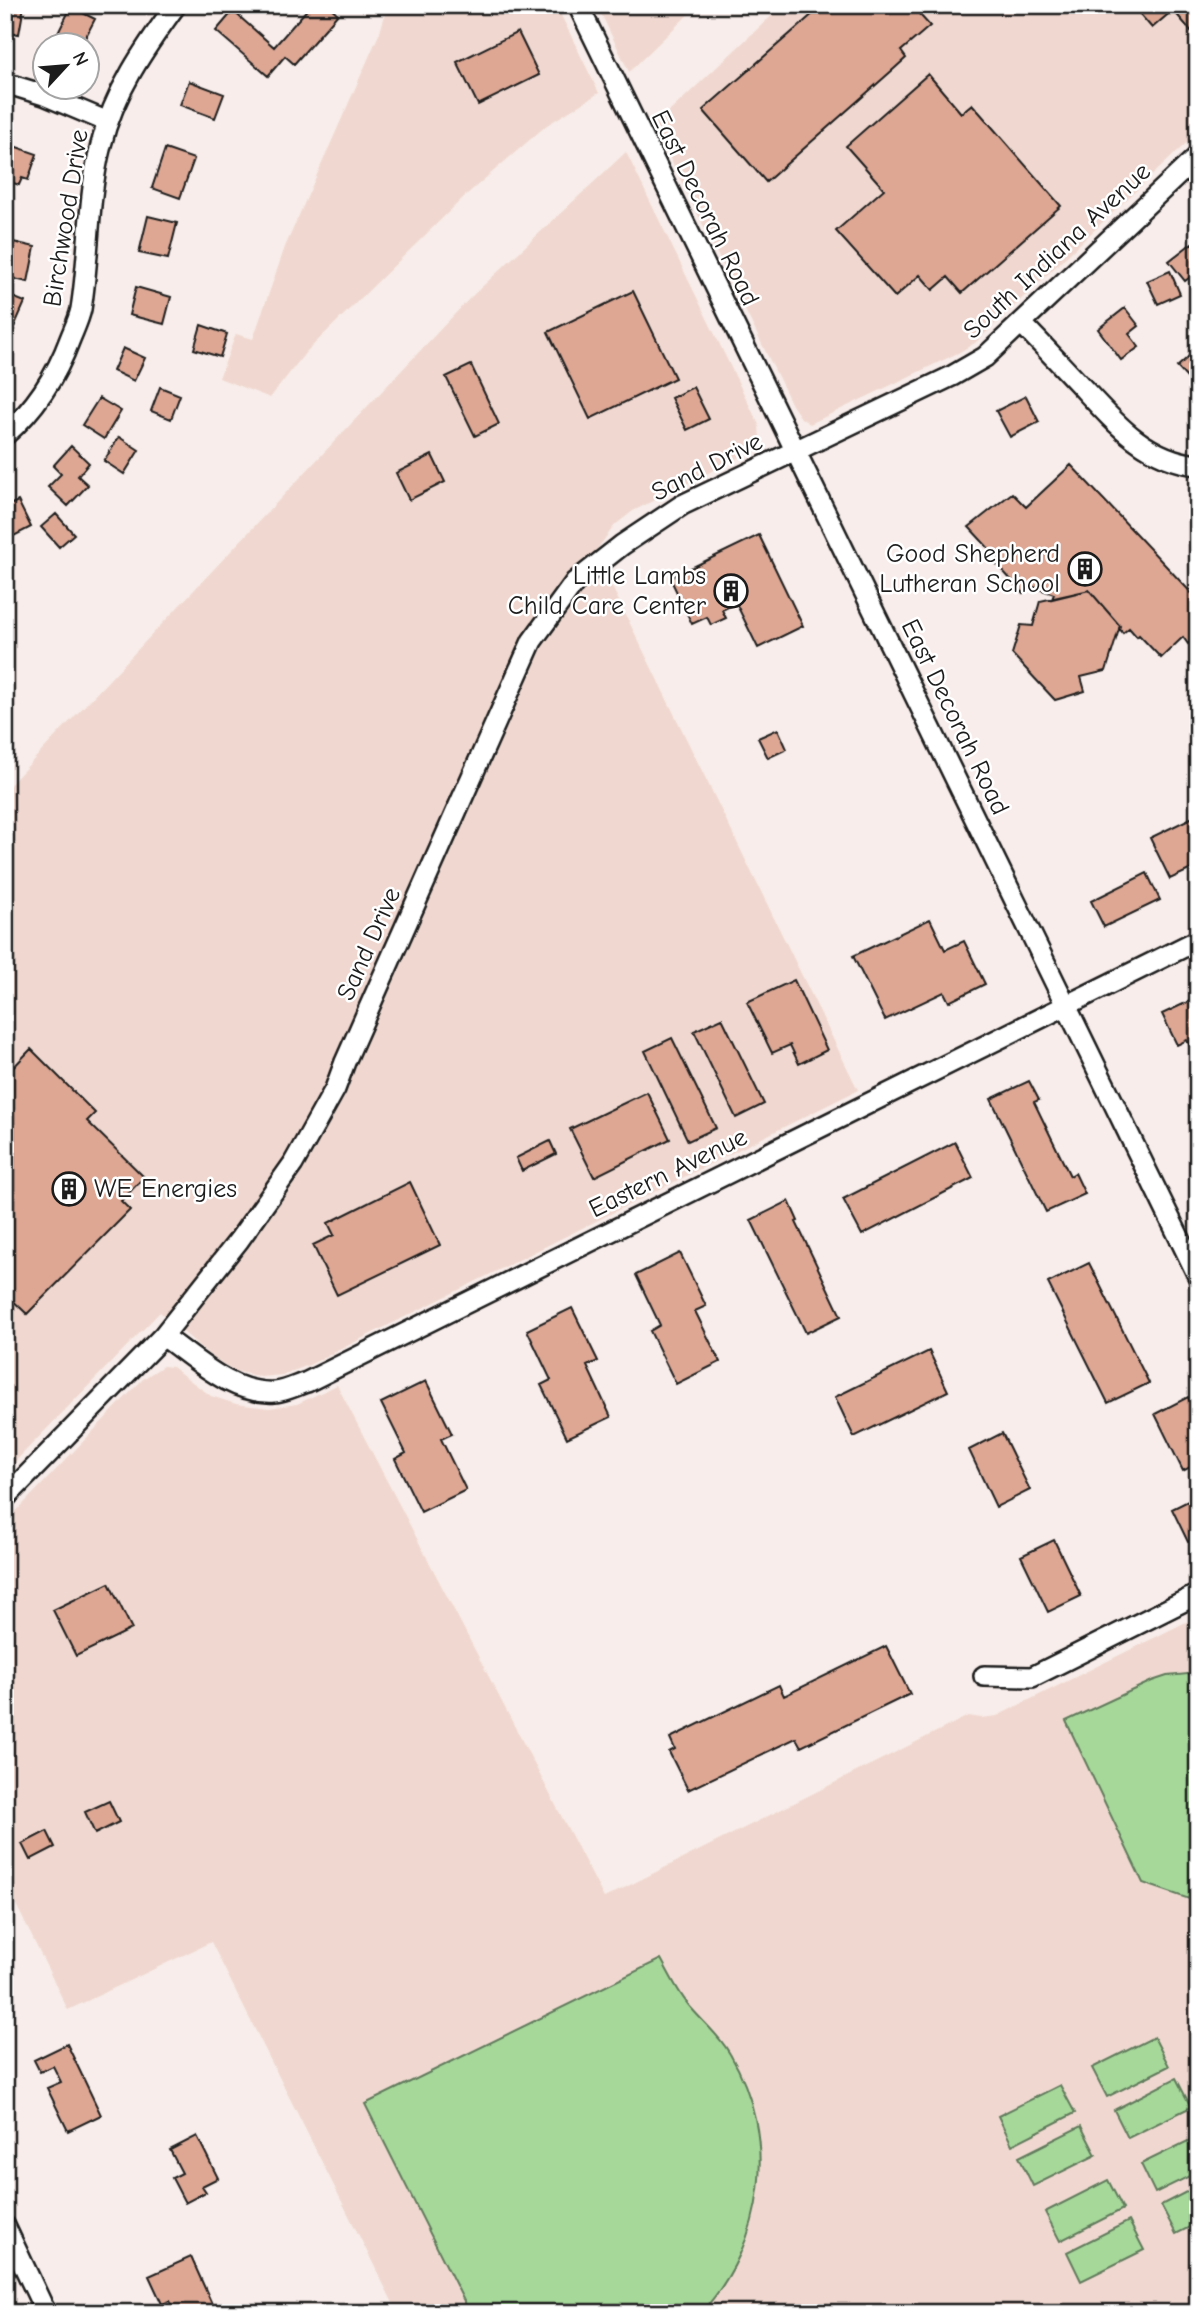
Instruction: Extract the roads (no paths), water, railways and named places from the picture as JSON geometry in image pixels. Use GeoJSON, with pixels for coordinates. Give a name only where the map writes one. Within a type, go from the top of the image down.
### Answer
{"type":"FeatureCollection","features":[{"type":"Feature","properties":{"kind":"street","name":"Birchwood Drive"},"geometry":{"type":"LineString","coordinates":[[5,435],[21,421],[44,393],[63,358],[80,311],[89,209],[100,147],[108,122],[127,77],[176,5]]}},
{"type":"Feature","properties":{"kind":"street","name":"East Decorah Road"},"geometry":{"type":"LineString","coordinates":[[578,5],[1198,1276]]}},
{"type":"Feature","properties":{"kind":"street"},"geometry":{"type":"LineString","coordinates":[[5,83],[44,95],[108,122]]}},
{"type":"Feature","properties":{"kind":"street","name":"South Indiana Avenue"},"geometry":{"type":"LineString","coordinates":[[795,451],[952,376],[985,356],[1198,156]]}},
{"type":"Feature","properties":{"kind":"street"},"geometry":{"type":"LineString","coordinates":[[1022,324],[1116,425],[1137,442],[1160,456],[1198,464]]}},
{"type":"Feature","properties":{"kind":"street","name":"Sand Drive"},"geometry":{"type":"LineString","coordinates":[[5,1498],[163,1336],[239,1240],[293,1164],[335,1089],[533,641],[575,582],[622,545],[682,505],[795,451]]}},
{"type":"Feature","properties":{"kind":"street","name":"Eastern Avenue"},"geometry":{"type":"LineString","coordinates":[[163,1336],[222,1378],[255,1392],[278,1392],[307,1382],[1198,940]]}},
{"type":"Feature","properties":{"kind":"street"},"geometry":{"type":"LineString","coordinates":[[984,1676],[1032,1677],[1198,1594]]}},
{"type":"Feature","properties":{"kind":"street"},"geometry":{"type":"LineString","coordinates":[[5,2226],[46,2313]]}},
{"type":"Feature","properties":{"kind":"place","name":"Good Shepherd Lutheran School"},"geometry":{"type":"Point","coordinates":[1085,569]}},
{"type":"Feature","properties":{"kind":"place","name":"Little Lambs Child Care Center"},"geometry":{"type":"Point","coordinates":[731,591]}},
{"type":"Feature","properties":{"kind":"place","name":"WE Energies"},"geometry":{"type":"Point","coordinates":[69,1189]}}]}
